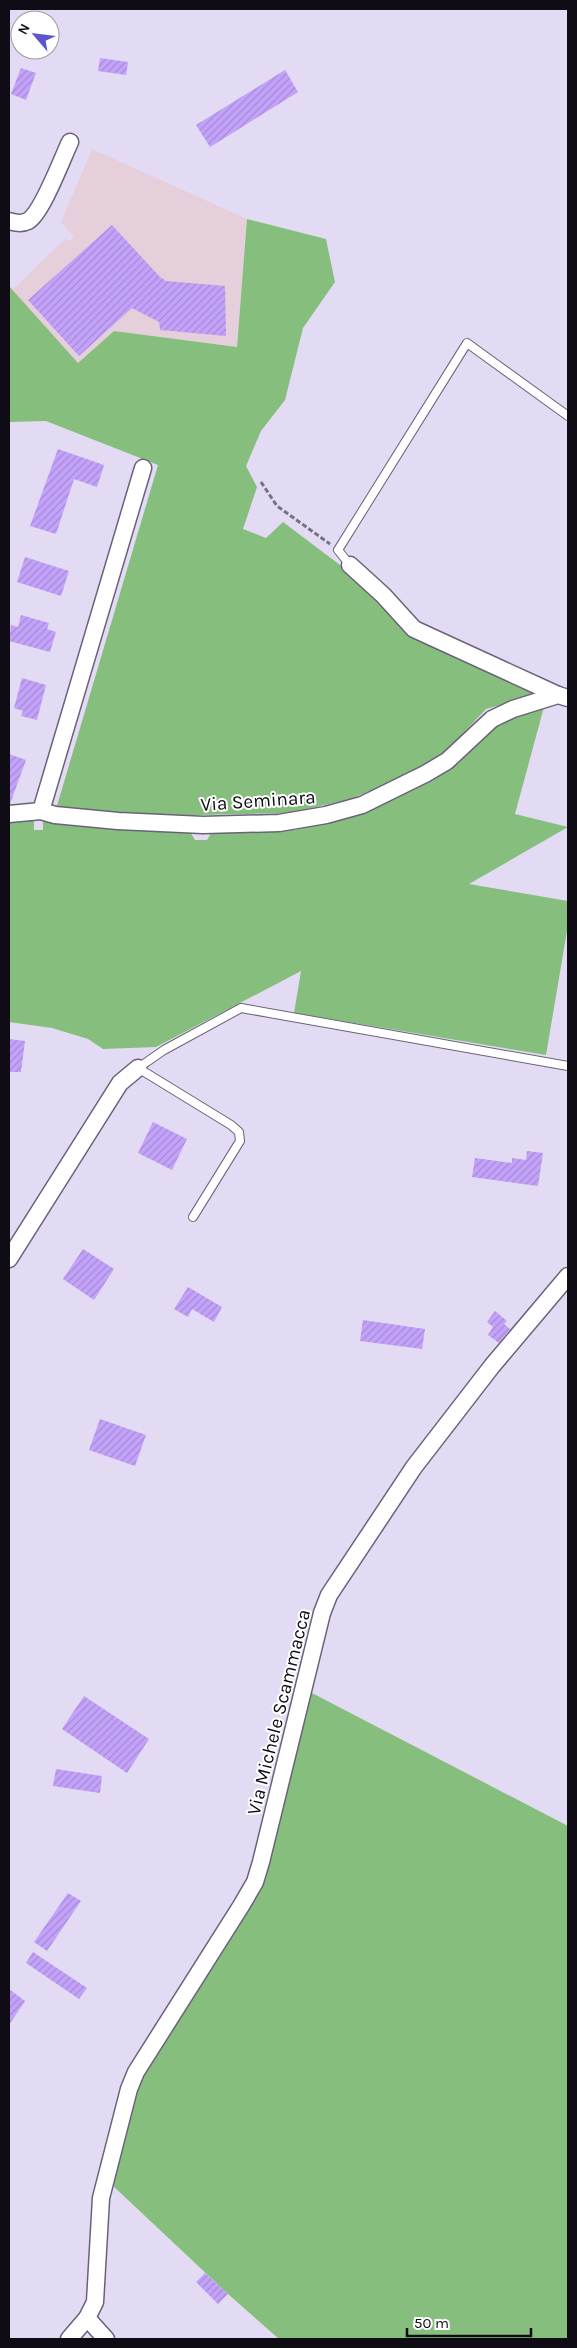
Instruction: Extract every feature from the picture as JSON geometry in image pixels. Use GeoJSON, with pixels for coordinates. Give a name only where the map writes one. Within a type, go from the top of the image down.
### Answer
{"type":"FeatureCollection","features":[{"type":"Feature","properties":{"kind":"street"},"geometry":{"type":"LineString","coordinates":[[9,221],[16,223],[28,221],[40,206],[70,142]]}},
{"type":"Feature","properties":{"kind":"street"},"geometry":{"type":"LineString","coordinates":[[41,811],[144,468]]}},
{"type":"Feature","properties":{"kind":"street"},"geometry":{"type":"LineString","coordinates":[[350,565],[383,595],[414,629],[563,697]]}},
{"type":"Feature","properties":{"kind":"street","name":"Via Seminara"},"geometry":{"type":"LineString","coordinates":[[9,814],[41,811],[55,815],[118,821],[203,825],[279,822],[326,815],[362,804],[426,774],[447,761],[492,719],[513,709],[563,697]]}},
{"type":"Feature","properties":{"kind":"street"},"geometry":{"type":"LineString","coordinates":[[9,1259],[120,1083],[138,1068]]}},
{"type":"Feature","properties":{"kind":"street","name":"Via Michele Scammacca"},"geometry":{"type":"LineString","coordinates":[[87,2318],[94,2302],[102,2198],[128,2089],[136,2072],[241,1906],[254,1882],[261,1862],[322,1612],[329,1595],[414,1466],[492,1366],[568,1276]]}},
{"type":"Feature","properties":{"kind":"street"},"geometry":{"type":"LineString","coordinates":[[68,2339],[87,2318],[106,2339]]}},
{"type":"Feature","properties":{"kind":"lane"},"geometry":{"type":"LineString","coordinates":[[350,565],[338,550],[467,343],[568,416]]}},
{"type":"Feature","properties":{"kind":"lane"},"geometry":{"type":"LineString","coordinates":[[193,1217],[240,1141],[239,1132],[231,1125],[138,1068],[164,1050],[241,1008],[568,1066]]}},
{"type":"Feature","properties":{"kind":"path"},"geometry":{"type":"LineString","coordinates":[[262,482],[277,506],[338,550]]}},
{"type":"Feature","properties":{"kind":"shaded area"},"geometry":{"type":"Polygon","coordinates":[[[92,149],[247,219],[237,347],[114,331],[78,363],[12,290],[66,238],[69,241],[74,237],[61,222],[92,149]]]}},
{"type":"Feature","properties":{"kind":"green space"},"geometry":{"type":"Polygon","coordinates":[[[247,219],[326,239],[335,282],[303,328],[285,400],[261,431],[246,466],[257,487],[243,529],[266,538],[283,522],[344,568],[405,629],[422,640],[538,695],[486,709],[440,758],[412,774],[350,799],[290,813],[150,816],[56,809],[158,465],[46,421],[9,422],[9,286],[78,363],[114,331],[237,347],[247,219]]]}},
{"type":"Feature","properties":{"kind":"green space"},"geometry":{"type":"Polygon","coordinates":[[[544,707],[515,814],[568,827],[469,884],[568,901],[568,925],[546,1055],[294,1013],[301,971],[156,1047],[103,1049],[88,1039],[52,1028],[9,1022],[9,821],[34,820],[34,830],[43,830],[43,819],[189,830],[195,840],[207,840],[213,830],[295,830],[332,820],[495,725],[544,707]]]}},
{"type":"Feature","properties":{"kind":"green space"},"geometry":{"type":"Polygon","coordinates":[[[310,1692],[568,1826],[568,2339],[279,2339],[228,2294],[111,2184],[135,2092],[159,2047],[266,1879],[310,1692]]]}},
{"type":"Feature","properties":{"kind":"building"},"geometry":{"type":"Polygon","coordinates":[[[100,58],[128,62],[126,75],[98,71],[100,58]]]}},
{"type":"Feature","properties":{"kind":"building"},"geometry":{"type":"Polygon","coordinates":[[[21,68],[36,73],[26,100],[11,94],[21,68]]]}},
{"type":"Feature","properties":{"kind":"building"},"geometry":{"type":"Polygon","coordinates":[[[285,70],[298,92],[210,147],[196,125],[285,70]]]}},
{"type":"Feature","properties":{"kind":"building"},"geometry":{"type":"Polygon","coordinates":[[[112,225],[160,277],[166,281],[225,286],[226,336],[160,330],[159,322],[132,308],[79,356],[28,300],[112,225]]]}},
{"type":"Feature","properties":{"kind":"building"},"geometry":{"type":"Polygon","coordinates":[[[58,449],[104,465],[97,487],[74,479],[56,534],[30,526],[58,449]]]}},
{"type":"Feature","properties":{"kind":"building"},"geometry":{"type":"Polygon","coordinates":[[[25,557],[69,571],[61,596],[17,582],[25,557]]]}},
{"type":"Feature","properties":{"kind":"building"},"geometry":{"type":"Polygon","coordinates":[[[21,615],[49,623],[47,629],[56,632],[50,652],[9,641],[11,625],[18,627],[21,615]]]}},
{"type":"Feature","properties":{"kind":"building"},"geometry":{"type":"Polygon","coordinates":[[[22,678],[46,685],[37,720],[21,716],[23,711],[14,708],[22,678]]]}},
{"type":"Feature","properties":{"kind":"building"},"geometry":{"type":"Polygon","coordinates":[[[9,754],[26,760],[10,804],[9,804],[9,754]]]}},
{"type":"Feature","properties":{"kind":"building"},"geometry":{"type":"Polygon","coordinates":[[[9,1039],[25,1041],[21,1072],[9,1072],[9,1039]]]}},
{"type":"Feature","properties":{"kind":"building"},"geometry":{"type":"Polygon","coordinates":[[[153,1122],[187,1139],[172,1170],[138,1153],[153,1122]]]}},
{"type":"Feature","properties":{"kind":"building"},"geometry":{"type":"Polygon","coordinates":[[[527,1151],[543,1153],[538,1186],[472,1177],[475,1158],[512,1163],[512,1158],[526,1160],[527,1151]]]}},
{"type":"Feature","properties":{"kind":"building"},"geometry":{"type":"Polygon","coordinates":[[[83,1249],[114,1269],[94,1300],[63,1279],[83,1249]]]}},
{"type":"Feature","properties":{"kind":"building"},"geometry":{"type":"Polygon","coordinates":[[[188,1287],[222,1307],[214,1322],[192,1309],[188,1317],[174,1309],[188,1287]]]}},
{"type":"Feature","properties":{"kind":"building"},"geometry":{"type":"Polygon","coordinates":[[[495,1311],[507,1321],[504,1324],[510,1329],[499,1343],[488,1335],[493,1327],[487,1322],[495,1311]]]}},
{"type":"Feature","properties":{"kind":"building"},"geometry":{"type":"Polygon","coordinates":[[[363,1320],[425,1329],[422,1349],[360,1341],[363,1320]]]}},
{"type":"Feature","properties":{"kind":"building"},"geometry":{"type":"Polygon","coordinates":[[[100,1419],[146,1435],[135,1466],[89,1450],[100,1419]]]}},
{"type":"Feature","properties":{"kind":"building"},"geometry":{"type":"Polygon","coordinates":[[[84,1696],[149,1739],[127,1773],[62,1729],[84,1696]]]}},
{"type":"Feature","properties":{"kind":"building"},"geometry":{"type":"Polygon","coordinates":[[[56,1769],[102,1776],[100,1793],[53,1786],[56,1769]]]}},
{"type":"Feature","properties":{"kind":"building"},"geometry":{"type":"Polygon","coordinates":[[[68,1893],[81,1901],[47,1951],[34,1942],[68,1893]]]}},
{"type":"Feature","properties":{"kind":"building"},"geometry":{"type":"Polygon","coordinates":[[[33,1952],[87,1988],[79,1999],[26,1963],[33,1952]]]}},
{"type":"Feature","properties":{"kind":"building"},"geometry":{"type":"Polygon","coordinates":[[[9,1989],[25,2001],[9,2025],[9,1989]]]}},
{"type":"Feature","properties":{"kind":"building"},"geometry":{"type":"Polygon","coordinates":[[[205,2273],[228,2294],[218,2304],[196,2282],[205,2273]]]}}]}
